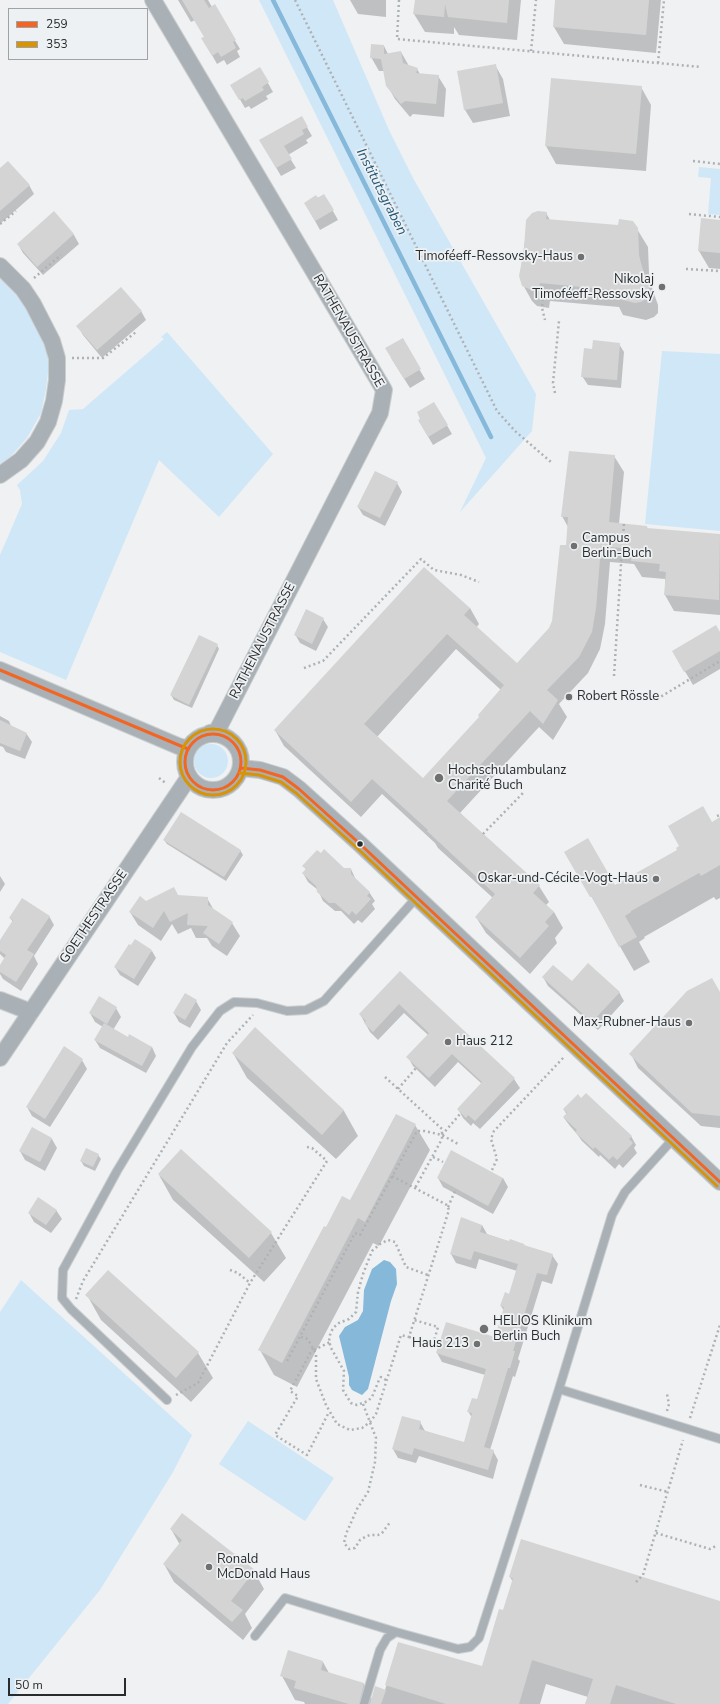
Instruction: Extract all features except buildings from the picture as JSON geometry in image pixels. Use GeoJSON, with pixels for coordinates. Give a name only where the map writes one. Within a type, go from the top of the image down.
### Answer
{"type":"FeatureCollection","features":[{"type":"Feature","properties":{"kind":"street","name":"RATHENAUSTRASSE"},"geometry":{"type":"LineString","coordinates":[[153,0],[384,390],[380,413],[373,427],[216,732],[210,733]]}},
{"type":"Feature","properties":{"kind":"street"},"geometry":{"type":"LineString","coordinates":[[0,266],[22,289],[33,304],[52,341],[56,358],[57,380],[54,401],[48,422],[37,442],[21,460],[0,475]]}},
{"type":"Feature","properties":{"kind":"street"},"geometry":{"type":"LineString","coordinates":[[0,670],[188,749]]}},
{"type":"Feature","properties":{"kind":"street"},"geometry":{"type":"LineString","coordinates":[[210,733],[225,736],[235,743],[240,755],[241,768],[235,781],[221,790],[214,791],[202,789],[194,784],[189,777],[186,765],[188,749],[199,737],[210,733]]}},
{"type":"Feature","properties":{"kind":"street"},"geometry":{"type":"LineString","coordinates":[[241,768],[269,773],[283,778],[310,798],[720,1182]]}},
{"type":"Feature","properties":{"kind":"street","name":"GOETHESTRASSE"},"geometry":{"type":"LineString","coordinates":[[0,1058],[189,777]]}},
{"type":"Feature","properties":{"kind":"street"},"geometry":{"type":"LineString","coordinates":[[0,1000],[31,1012]]}},
{"type":"Feature","properties":{"kind":"lane"},"geometry":{"type":"LineString","coordinates":[[167,1400],[62,1298],[63,1270],[117,1171],[192,1047],[220,1011],[234,1002],[257,1004],[287,1011],[306,1010],[324,1001],[417,897]]}},
{"type":"Feature","properties":{"kind":"lane"},"geometry":{"type":"LineString","coordinates":[[255,1636],[285,1598],[396,1632],[458,1649],[470,1647],[479,1638],[559,1389],[612,1215],[625,1192],[674,1138]]}},
{"type":"Feature","properties":{"kind":"lane"},"geometry":{"type":"LineString","coordinates":[[559,1389],[720,1439]]}},
{"type":"Feature","properties":{"kind":"lane"},"geometry":{"type":"LineString","coordinates":[[364,1704],[380,1650],[387,1638],[396,1632]]}},
{"type":"Feature","properties":{"kind":"path"},"geometry":{"type":"LineString","coordinates":[[296,0],[497,411],[516,431],[551,462]]}},
{"type":"Feature","properties":{"kind":"path"},"geometry":{"type":"LineString","coordinates":[[399,0],[396,39],[531,50],[701,67]]}},
{"type":"Feature","properties":{"kind":"path"},"geometry":{"type":"LineString","coordinates":[[531,50],[536,0]]}},
{"type":"Feature","properties":{"kind":"path"},"geometry":{"type":"LineString","coordinates":[[658,63],[664,0]]}},
{"type":"Feature","properties":{"kind":"path"},"geometry":{"type":"LineString","coordinates":[[693,161],[720,164]]}},
{"type":"Feature","properties":{"kind":"path"},"geometry":{"type":"LineString","coordinates":[[0,224],[16,211]]}},
{"type":"Feature","properties":{"kind":"path"},"geometry":{"type":"LineString","coordinates":[[689,214],[720,217]]}},
{"type":"Feature","properties":{"kind":"path"},"geometry":{"type":"LineString","coordinates":[[33,278],[61,255]]}},
{"type":"Feature","properties":{"kind":"path"},"geometry":{"type":"LineString","coordinates":[[686,269],[720,271]]}},
{"type":"Feature","properties":{"kind":"path"},"geometry":{"type":"LineString","coordinates":[[544,289],[542,308],[545,320]]}},
{"type":"Feature","properties":{"kind":"path"},"geometry":{"type":"LineString","coordinates":[[555,393],[553,383],[558,321]]}},
{"type":"Feature","properties":{"kind":"path"},"geometry":{"type":"LineString","coordinates":[[71,358],[103,358],[136,332]]}},
{"type":"Feature","properties":{"kind":"path"},"geometry":{"type":"LineString","coordinates":[[622,541],[624,521]]}},
{"type":"Feature","properties":{"kind":"path"},"geometry":{"type":"LineString","coordinates":[[614,676],[622,548]]}},
{"type":"Feature","properties":{"kind":"path"},"geometry":{"type":"LineString","coordinates":[[304,668],[323,661],[421,559],[434,570],[461,575],[479,582]]}},
{"type":"Feature","properties":{"kind":"path"},"geometry":{"type":"LineString","coordinates":[[657,699],[720,661]]}},
{"type":"Feature","properties":{"kind":"path"},"geometry":{"type":"LineString","coordinates":[[483,834],[524,792]]}},
{"type":"Feature","properties":{"kind":"path"},"geometry":{"type":"LineString","coordinates":[[75,1302],[83,1280],[223,1050],[256,1012]]}},
{"type":"Feature","properties":{"kind":"path"},"geometry":{"type":"LineString","coordinates":[[492,1170],[497,1158],[491,1139],[494,1131],[567,1054]]}},
{"type":"Feature","properties":{"kind":"path"},"geometry":{"type":"LineString","coordinates":[[398,1089],[416,1068]]}},
{"type":"Feature","properties":{"kind":"path"},"geometry":{"type":"LineString","coordinates":[[385,1077],[442,1130],[442,1139],[415,1188]]}},
{"type":"Feature","properties":{"kind":"path"},"geometry":{"type":"LineString","coordinates":[[442,1135],[460,1114]]}},
{"type":"Feature","properties":{"kind":"path"},"geometry":{"type":"LineString","coordinates":[[287,1361],[354,1233],[360,1236],[416,1131],[425,1131],[442,1135],[458,1144]]}},
{"type":"Feature","properties":{"kind":"path"},"geometry":{"type":"LineString","coordinates":[[167,1400],[198,1384],[250,1283],[327,1161],[312,1148],[307,1147]]}},
{"type":"Feature","properties":{"kind":"path"},"geometry":{"type":"LineString","coordinates":[[433,1157],[444,1162]]}},
{"type":"Feature","properties":{"kind":"path"},"geometry":{"type":"LineString","coordinates":[[392,1176],[447,1204],[448,1207]]}},
{"type":"Feature","properties":{"kind":"path"},"geometry":{"type":"LineString","coordinates":[[409,1337],[449,1210],[448,1207],[456,1190]]}},
{"type":"Feature","properties":{"kind":"path"},"geometry":{"type":"LineString","coordinates":[[386,1380],[381,1377],[372,1397],[363,1404],[357,1405],[351,1403],[346,1398],[343,1390],[344,1371],[330,1342],[330,1335],[333,1328],[339,1323],[349,1319],[356,1312],[358,1292],[363,1274],[372,1251],[380,1244],[388,1240],[394,1242],[406,1267],[428,1275]]}},
{"type":"Feature","properties":{"kind":"path"},"geometry":{"type":"LineString","coordinates":[[230,1270],[238,1273],[250,1283]]}},
{"type":"Feature","properties":{"kind":"path"},"geometry":{"type":"LineString","coordinates":[[300,1337],[306,1338],[314,1349],[317,1359],[316,1379],[330,1412],[338,1424],[350,1430],[362,1428],[370,1422],[376,1414],[401,1335],[433,1344],[438,1327],[414,1320]]}},
{"type":"Feature","properties":{"kind":"path"},"geometry":{"type":"LineString","coordinates":[[636,1582],[642,1575],[656,1533],[686,1429],[720,1325]]}},
{"type":"Feature","properties":{"kind":"path"},"geometry":{"type":"LineString","coordinates":[[330,1342],[314,1349],[290,1391],[298,1396],[275,1435],[307,1455],[330,1412]]}},
{"type":"Feature","properties":{"kind":"path"},"geometry":{"type":"LineString","coordinates":[[173,1392],[178,1394]]}},
{"type":"Feature","properties":{"kind":"path"},"geometry":{"type":"LineString","coordinates":[[363,1404],[376,1438],[373,1476],[368,1492],[357,1509],[346,1534],[344,1543],[349,1549],[355,1548],[360,1540],[365,1537],[382,1533],[391,1521]]}},
{"type":"Feature","properties":{"kind":"path"},"geometry":{"type":"LineString","coordinates":[[640,1485],[668,1492]]}},
{"type":"Feature","properties":{"kind":"path"},"geometry":{"type":"LineString","coordinates":[[656,1533],[710,1549],[716,1546]]}},
{"type":"Feature","properties":{"kind":"shaded area"},"geometry":{"type":"Polygon","coordinates":[[[259,0],[333,0],[389,130],[413,178],[536,394],[532,431],[460,512],[486,458],[259,0]]]}},
{"type":"Feature","properties":{"kind":"shaded area"},"geometry":{"type":"Polygon","coordinates":[[[699,167],[720,169],[720,215],[708,214],[711,178],[698,177],[699,167]]]}},
{"type":"Feature","properties":{"kind":"shaded area"},"geometry":{"type":"Polygon","coordinates":[[[0,278],[14,290],[26,305],[46,346],[49,365],[41,413],[27,438],[12,455],[0,464],[0,278]]]}},
{"type":"Feature","properties":{"kind":"shaded area"},"geometry":{"type":"Polygon","coordinates":[[[167,332],[273,454],[219,517],[159,460],[66,680],[0,652],[0,555],[22,504],[20,490],[17,485],[43,461],[61,433],[69,410],[83,409],[164,339],[161,337],[167,332]]]}},
{"type":"Feature","properties":{"kind":"shaded area"},"geometry":{"type":"Polygon","coordinates":[[[662,351],[720,354],[720,531],[645,524],[662,351]]]}},
{"type":"Feature","properties":{"kind":"shaded area"},"geometry":{"type":"Polygon","coordinates":[[[211,744],[223,749],[228,761],[223,773],[211,778],[199,773],[194,761],[199,749],[211,744]]]}},
{"type":"Feature","properties":{"kind":"shaded area"},"geometry":{"type":"Polygon","coordinates":[[[21,1280],[192,1435],[173,1472],[100,1590],[8,1704],[0,1704],[0,1312],[21,1280]]]}},
{"type":"Feature","properties":{"kind":"shaded area"},"geometry":{"type":"Polygon","coordinates":[[[248,1421],[334,1478],[305,1521],[219,1464],[248,1421]]]}},
{"type":"Feature","properties":{"kind":"water"},"geometry":{"type":"Polygon","coordinates":[[[384,1260],[390,1262],[396,1269],[397,1284],[391,1301],[368,1389],[362,1395],[352,1390],[349,1385],[349,1377],[339,1336],[345,1327],[358,1320],[363,1311],[364,1290],[372,1269],[384,1260]]]}},
{"type":"Feature","properties":{"kind":"waterway","name":"Institutsgraben"},"geometry":{"type":"LineString","coordinates":[[273,0],[491,437]]}},
{"type":"Feature","properties":{"kind":"transit line","name":"259"},"geometry":{"type":"LineString","coordinates":[[0,670],[188,749]]}},
{"type":"Feature","properties":{"kind":"transit line","name":"353"},"geometry":{"type":"LineString","coordinates":[[206,729],[220,729],[232,734],[241,743],[246,755],[246,762],[244,775],[237,786],[220,795],[206,795],[194,790],[185,781],[180,769],[180,755],[185,743],[194,734],[206,729]]}},
{"type":"Feature","properties":{"kind":"transit line","name":"259"},"geometry":{"type":"LineString","coordinates":[[207,734],[219,734],[229,738],[237,746],[241,756],[241,762],[241,768],[237,778],[229,786],[219,790],[207,790],[197,786],[189,778],[185,768],[185,756],[189,746],[197,738],[207,734]]}},
{"type":"Feature","properties":{"kind":"transit line","name":"259"},"geometry":{"type":"LineString","coordinates":[[241,768],[260,770],[283,777],[299,789],[360,844],[720,1182]]}},
{"type":"Feature","properties":{"kind":"transit line","name":"353"},"geometry":{"type":"LineString","coordinates":[[240,773],[259,775],[281,782],[296,793],[357,848],[717,1186]]}},
{"type":"Feature","properties":{"kind":"place","name":"Timoféeff-Ressovsky-Haus"},"geometry":{"type":"Point","coordinates":[581,257]}},
{"type":"Feature","properties":{"kind":"place","name":"Nikolaj Timoféeff-Ressovsky"},"geometry":{"type":"Point","coordinates":[662,287]}},
{"type":"Feature","properties":{"kind":"place","name":"Campus Berlin-Buch"},"geometry":{"type":"Point","coordinates":[574,546]}},
{"type":"Feature","properties":{"kind":"place","name":"Robert Rössle"},"geometry":{"type":"Point","coordinates":[569,697]}},
{"type":"Feature","properties":{"kind":"place","name":"Hochschulambulanz Charité Buch"},"geometry":{"type":"Point","coordinates":[439,778]}},
{"type":"Feature","properties":{"kind":"place","name":"Oskar-und-Cécile-Vogt-Haus"},"geometry":{"type":"Point","coordinates":[656,879]}},
{"type":"Feature","properties":{"kind":"place","name":"Max-Rubner-Haus"},"geometry":{"type":"Point","coordinates":[689,1023]}},
{"type":"Feature","properties":{"kind":"place","name":"Haus 212"},"geometry":{"type":"Point","coordinates":[448,1042]}},
{"type":"Feature","properties":{"kind":"place","name":"HELIOS Klinikum Berlin Buch"},"geometry":{"type":"Point","coordinates":[484,1329]}},
{"type":"Feature","properties":{"kind":"place","name":"Haus 213"},"geometry":{"type":"Point","coordinates":[477,1344]}},
{"type":"Feature","properties":{"kind":"place","name":"Ronald McDonald Haus"},"geometry":{"type":"Point","coordinates":[209,1567]}}]}
